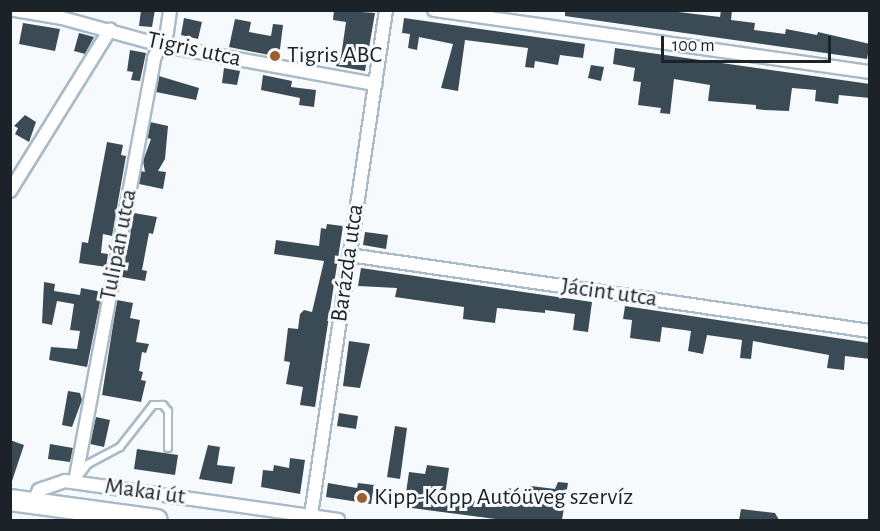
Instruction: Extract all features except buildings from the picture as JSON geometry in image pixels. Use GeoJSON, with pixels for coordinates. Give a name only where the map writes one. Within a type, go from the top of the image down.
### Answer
{"type":"FeatureCollection","features":[{"type":"Feature","properties":{"kind":"main road","name":"Makai út"},"geometry":{"type":"LineString","coordinates":[[10,500],[157,520]]}},
{"type":"Feature","properties":{"kind":"street","name":"Tigris utca"},"geometry":{"type":"LineString","coordinates":[[15,10],[110,30],[160,45],[375,84]]}},
{"type":"Feature","properties":{"kind":"street","name":"Tulipán utca"},"geometry":{"type":"LineString","coordinates":[[75,482],[154,58],[167,32],[170,10]]}},
{"type":"Feature","properties":{"kind":"street","name":"Barázda utca"},"geometry":{"type":"LineString","coordinates":[[311,515],[386,10]]}},
{"type":"Feature","properties":{"kind":"street"},"geometry":{"type":"LineString","coordinates":[[434,10],[870,72]]}},
{"type":"Feature","properties":{"kind":"street"},"geometry":{"type":"LineString","coordinates":[[10,191],[110,30]]}},
{"type":"Feature","properties":{"kind":"street","name":"Jácint utca"},"geometry":{"type":"LineString","coordinates":[[349,255],[870,331]]}},
{"type":"Feature","properties":{"kind":"street","name":"Makai út"},"geometry":{"type":"LineString","coordinates":[[33,503],[45,486],[75,482],[338,520]]}},
{"type":"Feature","properties":{"kind":"lane"},"geometry":{"type":"LineString","coordinates":[[75,482],[88,464],[120,447],[153,405],[163,405],[168,411],[168,448]]}},
{"type":"Feature","properties":{"kind":"place","name":"Tigris ABC"},"geometry":{"type":"Point","coordinates":[275,56]}},
{"type":"Feature","properties":{"kind":"place","name":"Kipp-Kopp Autóüveg szervíz"},"geometry":{"type":"Point","coordinates":[362,498]}}]}
